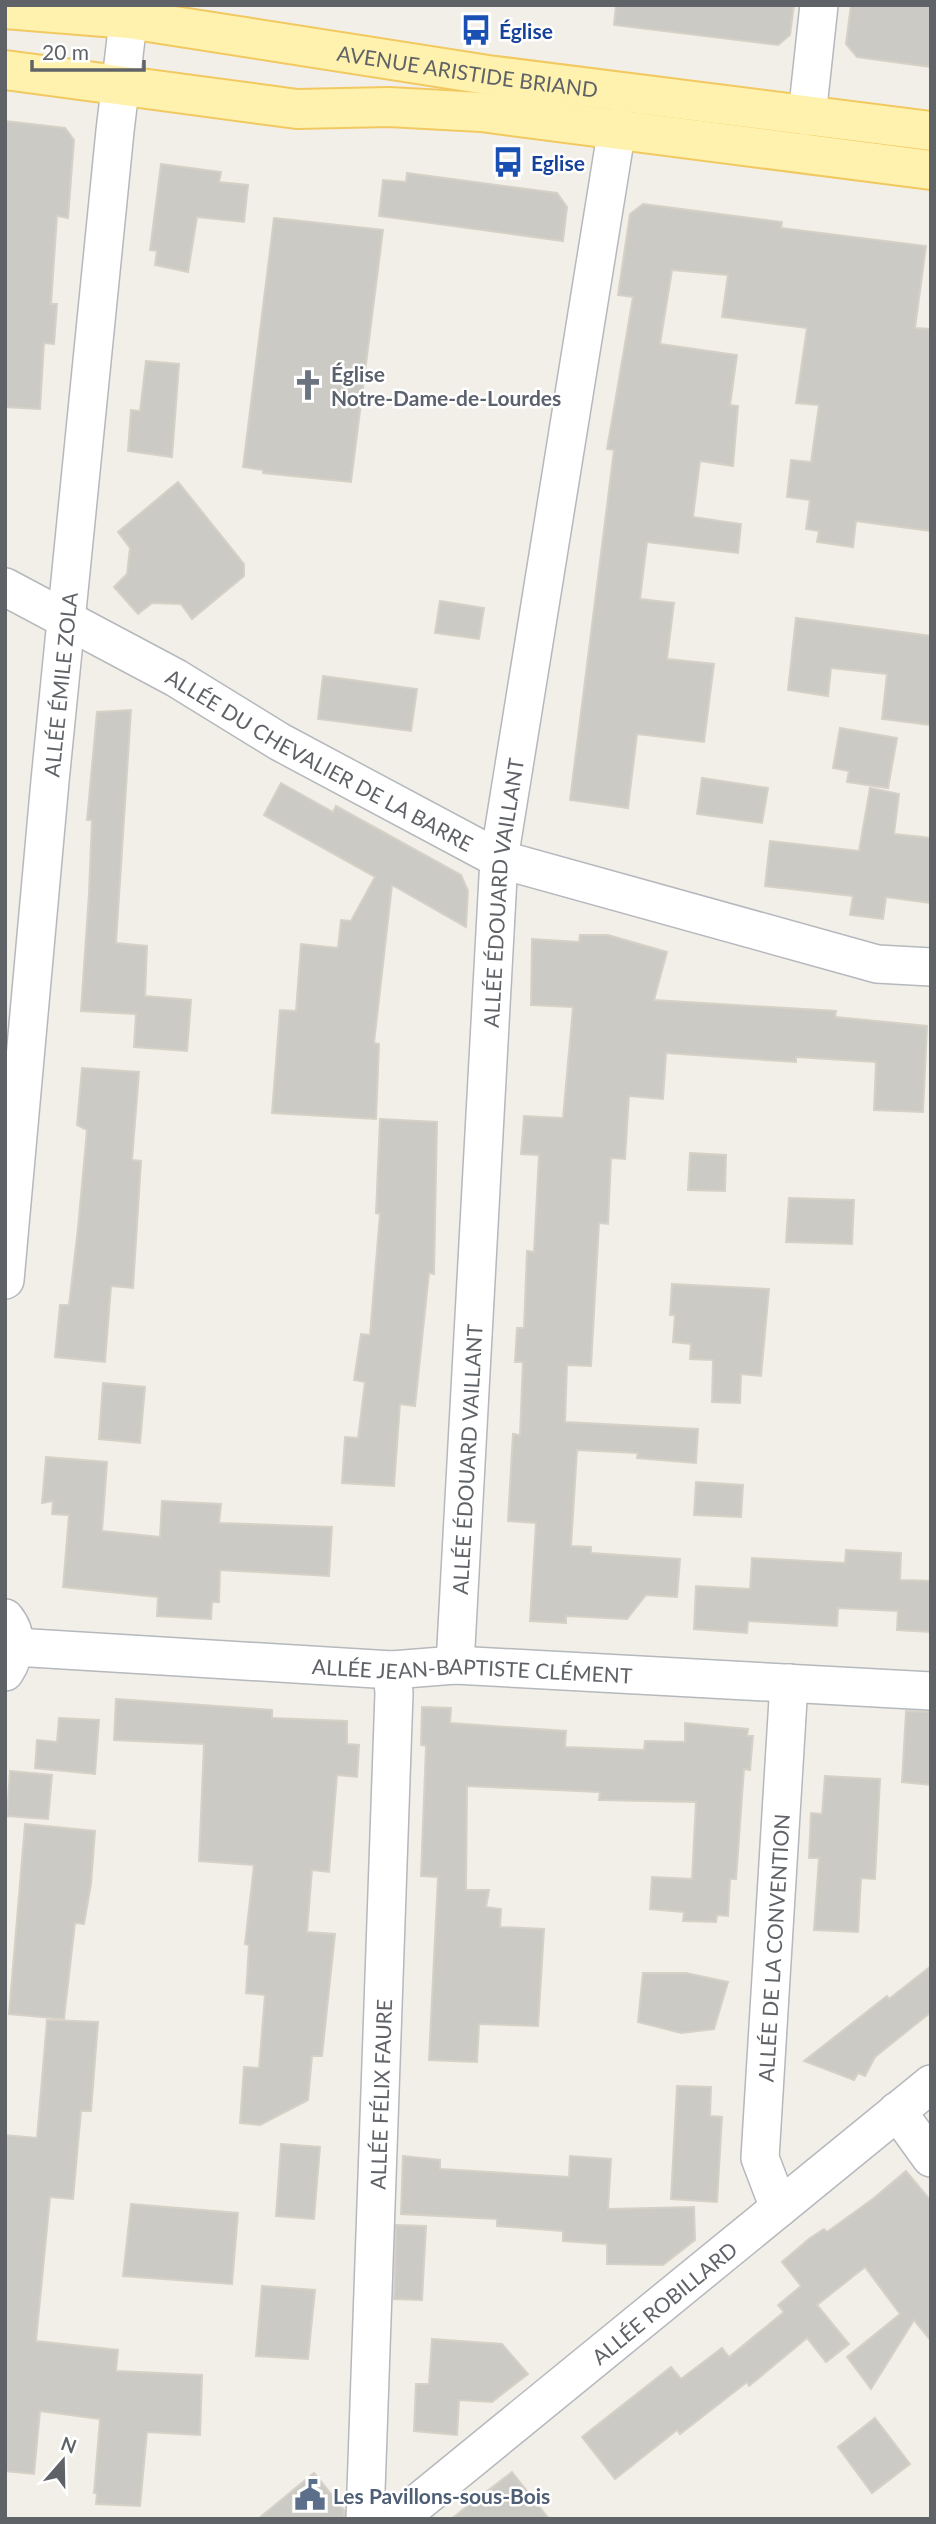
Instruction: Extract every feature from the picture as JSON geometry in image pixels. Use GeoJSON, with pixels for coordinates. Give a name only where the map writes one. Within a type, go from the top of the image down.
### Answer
{"type":"FeatureCollection","features":[{"type":"Feature","properties":{"kind":"main road","name":"AVENUE ARISTIDE BRIAND"},"geometry":{"type":"LineString","coordinates":[[5,9],[130,12],[488,75],[931,131]]}},
{"type":"Feature","properties":{"kind":"main road","name":"AVENUE ARISTIDE BRIAND"},"geometry":{"type":"LineString","coordinates":[[5,70],[297,109],[389,107],[468,111],[931,170]]}},
{"type":"Feature","properties":{"kind":"street"},"geometry":{"type":"LineString","coordinates":[[807,116],[819,5]]}},
{"type":"Feature","properties":{"kind":"street","name":"ALLÉE ÉMILE ZOLA"},"geometry":{"type":"LineString","coordinates":[[5,1280],[21,929],[66,621],[120,87],[130,12]]}},
{"type":"Feature","properties":{"kind":"street","name":"ALLÉE ÉDOUARD VAILLANT"},"geometry":{"type":"LineString","coordinates":[[455,1665],[499,859],[617,128]]}},
{"type":"Feature","properties":{"kind":"street","name":"ALLÉE DU CHEVALIER DE LA BARRE"},"geometry":{"type":"LineString","coordinates":[[5,587],[176,678],[280,742],[499,859],[877,964],[931,967]]}},
{"type":"Feature","properties":{"kind":"street","name":"ALLÉE JEAN-BAPTISTE CLÉMENT"},"geometry":{"type":"LineString","coordinates":[[9,1646],[392,1670],[455,1665],[931,1690]]}},
{"type":"Feature","properties":{"kind":"street","name":"ALLÉE FÉLIX FAURE"},"geometry":{"type":"LineString","coordinates":[[365,2519],[394,1707],[392,1670]]}},
{"type":"Feature","properties":{"kind":"street","name":"ALLÉE DE LA CONVENTION"},"geometry":{"type":"LineString","coordinates":[[779,2208],[760,2158],[789,1683]]}},
{"type":"Feature","properties":{"kind":"street","name":"ALLÉE ROBILLARD"},"geometry":{"type":"LineString","coordinates":[[398,2519],[931,2084]]}},
{"type":"Feature","properties":{"kind":"street"},"geometry":{"type":"LineString","coordinates":[[897,2111],[931,2158]]}},
{"type":"Feature","properties":{"kind":"building"},"geometry":{"type":"Polygon","coordinates":[[[616,5],[794,5],[790,35],[778,45],[614,25],[616,5]]]}},
{"type":"Feature","properties":{"kind":"building"},"geometry":{"type":"Polygon","coordinates":[[[851,5],[931,5],[931,67],[857,57],[846,44],[851,5]]]}},
{"type":"Feature","properties":{"kind":"building"},"geometry":{"type":"Polygon","coordinates":[[[5,121],[65,128],[74,140],[68,218],[57,216],[51,304],[57,304],[54,344],[44,343],[40,409],[5,407],[5,121]]]}},
{"type":"Feature","properties":{"kind":"building"},"geometry":{"type":"Polygon","coordinates":[[[161,164],[221,172],[219,182],[248,185],[244,222],[197,217],[188,272],[155,265],[157,251],[150,250],[161,164]]]}},
{"type":"Feature","properties":{"kind":"building"},"geometry":{"type":"Polygon","coordinates":[[[407,173],[557,193],[567,207],[563,241],[379,216],[383,180],[406,182],[407,173]]]}},
{"type":"Feature","properties":{"kind":"building"},"geometry":{"type":"Polygon","coordinates":[[[643,204],[782,222],[781,228],[926,246],[915,328],[931,329],[931,531],[856,521],[853,547],[817,542],[819,531],[806,529],[810,500],[787,497],[791,460],[811,462],[819,405],[796,403],[807,328],[722,317],[728,275],[672,270],[660,344],[737,355],[730,405],[738,406],[733,466],[700,461],[693,517],[741,524],[738,553],[647,542],[640,599],[674,603],[667,659],[714,664],[704,742],[637,734],[628,808],[570,800],[614,450],[607,449],[633,297],[618,295],[630,214],[643,204]]]}},
{"type":"Feature","properties":{"kind":"building","name":"Église Notre-Dame-de-Lourdes"},"geometry":{"type":"Polygon","coordinates":[[[274,218],[383,230],[351,482],[263,473],[263,470],[243,467],[274,218]]]}},
{"type":"Feature","properties":{"kind":"building"},"geometry":{"type":"Polygon","coordinates":[[[146,361],[179,364],[172,457],[128,451],[131,410],[140,411],[146,361]]]}},
{"type":"Feature","properties":{"kind":"building"},"geometry":{"type":"Polygon","coordinates":[[[178,482],[244,564],[244,576],[192,619],[181,604],[152,603],[138,614],[114,587],[127,574],[130,548],[118,532],[178,482]]]}},
{"type":"Feature","properties":{"kind":"building"},"geometry":{"type":"Polygon","coordinates":[[[440,601],[484,608],[479,639],[435,633],[440,601]]]}},
{"type":"Feature","properties":{"kind":"building"},"geometry":{"type":"Polygon","coordinates":[[[796,618],[931,636],[931,725],[882,719],[887,674],[831,668],[828,696],[788,690],[796,618]]]}},
{"type":"Feature","properties":{"kind":"building"},"geometry":{"type":"Polygon","coordinates":[[[323,676],[417,689],[411,731],[318,719],[323,676]]]}},
{"type":"Feature","properties":{"kind":"building"},"geometry":{"type":"Polygon","coordinates":[[[131,710],[116,943],[147,946],[145,996],[191,1000],[187,1051],[134,1047],[136,1014],[81,1011],[92,820],[87,820],[97,712],[131,710]]]}},
{"type":"Feature","properties":{"kind":"building"},"geometry":{"type":"Polygon","coordinates":[[[840,728],[897,738],[888,788],[847,782],[849,771],[833,768],[840,728]]]}},
{"type":"Feature","properties":{"kind":"building"},"geometry":{"type":"Polygon","coordinates":[[[702,778],[768,788],[762,823],[697,814],[702,778]]]}},
{"type":"Feature","properties":{"kind":"building"},"geometry":{"type":"Polygon","coordinates":[[[281,783],[333,812],[336,806],[461,875],[468,891],[466,927],[392,885],[374,1043],[379,1044],[376,1119],[272,1113],[280,1010],[296,1011],[301,944],[338,948],[341,920],[351,921],[375,877],[264,815],[281,783]]]}},
{"type":"Feature","properties":{"kind":"building"},"geometry":{"type":"Polygon","coordinates":[[[870,788],[899,794],[894,834],[931,838],[931,903],[886,897],[883,919],[850,915],[853,896],[765,886],[770,841],[859,851],[870,788]]]}},
{"type":"Feature","properties":{"kind":"building"},"geometry":{"type":"Polygon","coordinates":[[[580,935],[608,935],[667,952],[654,1000],[836,1011],[835,1017],[927,1026],[923,1112],[874,1110],[876,1062],[796,1057],[796,1062],[666,1053],[663,1099],[629,1096],[625,1159],[611,1158],[608,1224],[599,1223],[591,1366],[567,1365],[565,1422],[698,1429],[696,1463],[637,1458],[638,1453],[577,1450],[571,1546],[591,1547],[591,1553],[680,1559],[677,1597],[646,1595],[627,1619],[566,1616],[566,1623],[530,1621],[536,1523],[508,1521],[513,1434],[520,1435],[523,1362],[515,1362],[517,1328],[524,1328],[527,1251],[534,1252],[539,1155],[521,1154],[524,1116],[563,1118],[573,1007],[531,1005],[532,939],[579,942],[580,935]]]}},
{"type":"Feature","properties":{"kind":"building"},"geometry":{"type":"Polygon","coordinates":[[[82,1068],[139,1072],[132,1160],[141,1161],[133,1288],[111,1286],[105,1362],[55,1357],[60,1305],[69,1305],[78,1228],[87,1130],[77,1125],[82,1068]]]}},
{"type":"Feature","properties":{"kind":"building"},"geometry":{"type":"Polygon","coordinates":[[[380,1119],[437,1122],[434,1274],[429,1273],[415,1406],[400,1404],[394,1486],[342,1483],[345,1437],[358,1438],[365,1382],[354,1380],[361,1334],[370,1335],[380,1214],[376,1213],[380,1119]]]}},
{"type":"Feature","properties":{"kind":"building"},"geometry":{"type":"Polygon","coordinates":[[[690,1153],[726,1155],[725,1191],[688,1190],[690,1153]]]}},
{"type":"Feature","properties":{"kind":"building"},"geometry":{"type":"Polygon","coordinates":[[[789,1198],[854,1200],[852,1244],[786,1242],[789,1198]]]}},
{"type":"Feature","properties":{"kind":"building"},"geometry":{"type":"Polygon","coordinates":[[[672,1284],[769,1289],[761,1376],[741,1374],[740,1403],[712,1402],[713,1360],[690,1359],[691,1344],[673,1342],[675,1315],[670,1315],[672,1284]]]}},
{"type":"Feature","properties":{"kind":"building"},"geometry":{"type":"Polygon","coordinates":[[[103,1383],[145,1387],[140,1443],[99,1439],[103,1383]]]}},
{"type":"Feature","properties":{"kind":"building"},"geometry":{"type":"Polygon","coordinates":[[[46,1457],[107,1462],[102,1531],[160,1537],[162,1501],[221,1504],[219,1523],[332,1527],[329,1576],[220,1570],[219,1602],[212,1602],[211,1619],[157,1616],[158,1597],[63,1587],[69,1515],[52,1514],[53,1501],[42,1503],[46,1457]]]}},
{"type":"Feature","properties":{"kind":"building"},"geometry":{"type":"Polygon","coordinates":[[[696,1482],[743,1485],[741,1517],[694,1515],[696,1482]]]}},
{"type":"Feature","properties":{"kind":"building"},"geometry":{"type":"Polygon","coordinates":[[[846,1550],[901,1553],[900,1580],[931,1581],[931,1632],[897,1630],[898,1611],[838,1608],[837,1626],[748,1621],[747,1633],[694,1629],[696,1586],[750,1589],[752,1558],[845,1563],[846,1550]]]}},
{"type":"Feature","properties":{"kind":"building"},"geometry":{"type":"Polygon","coordinates":[[[116,1699],[272,1710],[272,1718],[347,1721],[347,1744],[359,1745],[357,1777],[337,1775],[329,1872],[312,1870],[307,1932],[335,1934],[322,2056],[312,2056],[308,2100],[260,2125],[240,2123],[244,2067],[259,2068],[265,1995],[246,1993],[249,1945],[245,1944],[254,1865],[199,1861],[204,1744],[114,1740],[116,1699]]]}},
{"type":"Feature","properties":{"kind":"building"},"geometry":{"type":"Polygon","coordinates":[[[422,1707],[451,1708],[450,1723],[566,1731],[565,1747],[644,1750],[645,1741],[685,1742],[685,1723],[748,1729],[747,1736],[753,1736],[750,1770],[744,1769],[736,1879],[730,1879],[728,1916],[717,1915],[716,1922],[683,1921],[684,1912],[650,1909],[652,1877],[692,1879],[696,1802],[599,1800],[600,1792],[467,1786],[466,1890],[489,1890],[486,1907],[501,1909],[500,1927],[544,1929],[538,2026],[479,2024],[477,2062],[429,2060],[438,1877],[421,1876],[426,1746],[421,1745],[422,1707]]]}},
{"type":"Feature","properties":{"kind":"building"},"geometry":{"type":"Polygon","coordinates":[[[906,1711],[931,1712],[931,1785],[902,1782],[906,1711]]]}},
{"type":"Feature","properties":{"kind":"building"},"geometry":{"type":"Polygon","coordinates":[[[59,1718],[99,1720],[95,1774],[35,1768],[37,1740],[57,1742],[59,1718]]]}},
{"type":"Feature","properties":{"kind":"building"},"geometry":{"type":"Polygon","coordinates":[[[10,1771],[52,1775],[48,1819],[7,1816],[10,1771]]]}},
{"type":"Feature","properties":{"kind":"building"},"geometry":{"type":"Polygon","coordinates":[[[825,1776],[880,1779],[875,1879],[861,1878],[858,1932],[814,1930],[819,1858],[809,1858],[811,1813],[822,1814],[825,1776]]]}},
{"type":"Feature","properties":{"kind":"building"},"geometry":{"type":"Polygon","coordinates":[[[25,1824],[95,1831],[91,1884],[84,1924],[75,1923],[64,2019],[9,2014],[25,1824]]]}},
{"type":"Feature","properties":{"kind":"building"},"geometry":{"type":"Polygon","coordinates":[[[931,1966],[931,2012],[875,2057],[865,2076],[858,2073],[854,2080],[804,2061],[887,1996],[889,1999],[931,1966]]]}},
{"type":"Feature","properties":{"kind":"building"},"geometry":{"type":"Polygon","coordinates":[[[643,1973],[686,1973],[728,1982],[714,2029],[681,2033],[638,2022],[643,1973]]]}},
{"type":"Feature","properties":{"kind":"building"},"geometry":{"type":"Polygon","coordinates":[[[47,2020],[98,2022],[91,2111],[81,2111],[73,2199],[50,2197],[36,2341],[118,2350],[116,2371],[202,2375],[200,2435],[147,2432],[140,2506],[96,2504],[97,2493],[94,2493],[100,2419],[40,2411],[34,2474],[5,2471],[5,2135],[37,2138],[47,2020]]]}},
{"type":"Feature","properties":{"kind":"building"},"geometry":{"type":"Polygon","coordinates":[[[677,2086],[711,2087],[710,2116],[722,2117],[717,2202],[671,2199],[677,2086]]]}},
{"type":"Feature","properties":{"kind":"building"},"geometry":{"type":"Polygon","coordinates":[[[281,2144],[320,2147],[314,2219],[276,2216],[281,2144]]]}},
{"type":"Feature","properties":{"kind":"building"},"geometry":{"type":"Polygon","coordinates":[[[403,2156],[440,2160],[440,2169],[569,2177],[570,2156],[611,2159],[608,2209],[694,2207],[695,2240],[663,2265],[607,2264],[607,2244],[563,2241],[563,2231],[497,2226],[497,2219],[401,2214],[403,2156]]]}},
{"type":"Feature","properties":{"kind":"building"},"geometry":{"type":"Polygon","coordinates":[[[906,2171],[931,2201],[931,2341],[914,2320],[871,2389],[847,2357],[900,2314],[865,2267],[817,2305],[849,2344],[826,2362],[807,2338],[749,2386],[747,2382],[680,2434],[677,2430],[615,2479],[582,2437],[671,2367],[681,2379],[722,2348],[729,2357],[784,2312],[778,2305],[801,2286],[782,2262],[810,2238],[824,2229],[827,2232],[874,2198],[906,2171]]]}},
{"type":"Feature","properties":{"kind":"building"},"geometry":{"type":"Polygon","coordinates":[[[131,2204],[238,2213],[232,2284],[123,2276],[131,2204]]]}},
{"type":"Feature","properties":{"kind":"building"},"geometry":{"type":"Polygon","coordinates":[[[396,2225],[426,2226],[422,2300],[394,2299],[396,2225]]]}},
{"type":"Feature","properties":{"kind":"building"},"geometry":{"type":"Polygon","coordinates":[[[262,2286],[315,2290],[308,2359],[256,2356],[262,2286]]]}},
{"type":"Feature","properties":{"kind":"building"},"geometry":{"type":"Polygon","coordinates":[[[432,2339],[502,2344],[528,2374],[492,2402],[459,2400],[457,2435],[414,2431],[416,2384],[429,2384],[432,2339]]]}},
{"type":"Feature","properties":{"kind":"building"},"geometry":{"type":"Polygon","coordinates":[[[875,2418],[910,2464],[872,2493],[838,2447],[875,2418]]]}},
{"type":"Feature","properties":{"kind":"building"},"geometry":{"type":"Polygon","coordinates":[[[512,2472],[549,2519],[451,2519],[512,2472]]]}},
{"type":"Feature","properties":{"kind":"building","name":"Les Pavillons-sous-Bois"},"geometry":{"type":"Polygon","coordinates":[[[314,2473],[344,2510],[344,2519],[258,2519],[314,2473]]]}},
{"type":"Feature","properties":{"kind":"place","name":"Église"},"geometry":{"type":"Point","coordinates":[476,30]}},
{"type":"Feature","properties":{"kind":"place","name":"Eglise"},"geometry":{"type":"Point","coordinates":[508,162]}},
{"type":"Feature","properties":{"kind":"place","name":"Église Notre-Dame-de-Lourdes"},"geometry":{"type":"Point","coordinates":[308,385]}},
{"type":"Feature","properties":{"kind":"place","name":"Les Pavillons-sous-Bois"},"geometry":{"type":"Point","coordinates":[310,2495]}}]}
